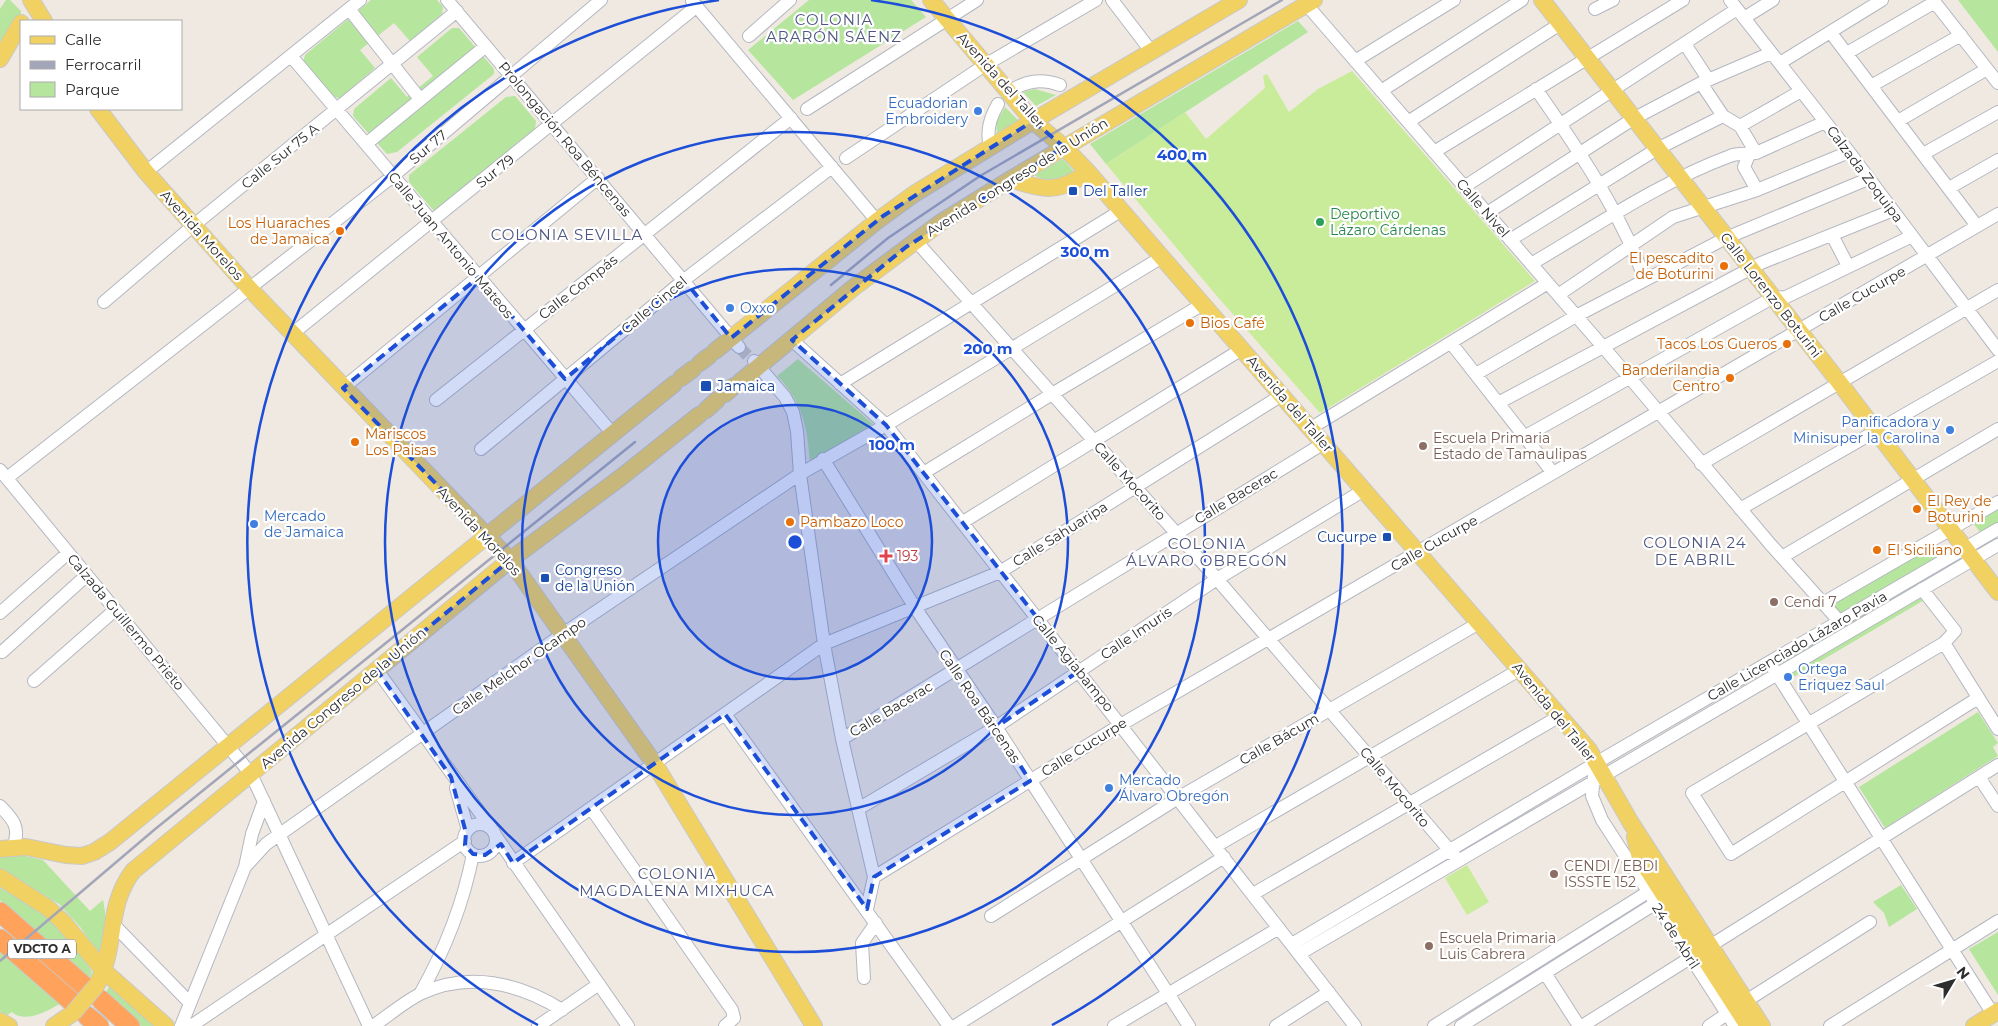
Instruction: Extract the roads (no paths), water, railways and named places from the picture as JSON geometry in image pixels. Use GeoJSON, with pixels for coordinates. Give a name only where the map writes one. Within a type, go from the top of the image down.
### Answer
{"type":"FeatureCollection","features":[{"type":"Feature","properties":{"kind":"highway","name":"VDCTO A"},"geometry":{"type":"LineString","coordinates":[[0,912],[93,991],[130,1026]]}},
{"type":"Feature","properties":{"kind":"highway","name":"VDCTO A"},"geometry":{"type":"LineString","coordinates":[[0,939],[82,1014]]}},
{"type":"Feature","properties":{"kind":"main road","name":"Avenida del Taller"},"geometry":{"type":"LineString","coordinates":[[931,0],[985,65],[1003,98],[1033,120],[1064,147],[1088,172],[1589,750],[1597,773],[1762,1026]]}},
{"type":"Feature","properties":{"kind":"main road"},"geometry":{"type":"LineString","coordinates":[[7,848],[26,847],[66,855],[82,856],[94,852],[110,842],[695,367],[735,343],[877,221],[914,194],[1033,120],[1239,0]]}},
{"type":"Feature","properties":{"kind":"main road","name":"Calle Lorenzo Boturini"},"geometry":{"type":"LineString","coordinates":[[1542,0],[1585,58],[1839,382],[1998,592]]}},
{"type":"Feature","properties":{"kind":"main road"},"geometry":{"type":"LineString","coordinates":[[33,1],[43,20]]}},
{"type":"Feature","properties":{"kind":"main road"},"geometry":{"type":"LineString","coordinates":[[23,20],[33,1]]}},
{"type":"Feature","properties":{"kind":"main road","name":"Avenida Congreso de la Unión"},"geometry":{"type":"LineString","coordinates":[[54,1026],[82,1014],[104,971],[120,889],[133,870],[510,560],[624,475],[720,398],[756,364],[792,340],[853,288],[916,241],[1011,179],[1310,2]]}},
{"type":"Feature","properties":{"kind":"main road"},"geometry":{"type":"LineString","coordinates":[[0,59],[20,25]]}},
{"type":"Feature","properties":{"kind":"main road","name":"Avenida Morelos"},"geometry":{"type":"LineString","coordinates":[[99,110],[146,172],[250,289],[510,560],[568,630],[654,764],[814,1026]]}},
{"type":"Feature","properties":{"kind":"main road"},"geometry":{"type":"LineString","coordinates":[[1011,179],[1049,189],[1068,185],[1088,172]]}},
{"type":"Feature","properties":{"kind":"main road","name":"Avenida del Taller"},"geometry":{"type":"LineString","coordinates":[[1631,823],[1640,858],[1748,1026]]}},
{"type":"Feature","properties":{"kind":"main road"},"geometry":{"type":"LineString","coordinates":[[0,877],[48,908],[63,922],[104,971],[166,1026]]}},
{"type":"Feature","properties":{"kind":"main road"},"geometry":{"type":"LineString","coordinates":[[1974,1026],[1996,1013]]}},
{"type":"Feature","properties":{"kind":"main road"},"geometry":{"type":"LineString","coordinates":[[0,1021],[9,1026]]}},
{"type":"Feature","properties":{"kind":"street"},"geometry":{"type":"LineString","coordinates":[[146,172],[360,0]]}},
{"type":"Feature","properties":{"kind":"street","name":"Prolongación Roa Béncenas"},"geometry":{"type":"LineString","coordinates":[[447,0],[735,343]]}},
{"type":"Feature","properties":{"kind":"street","name":"Sur 77"},"geometry":{"type":"LineString","coordinates":[[3,474],[250,289],[393,176],[601,0]]}},
{"type":"Feature","properties":{"kind":"street"},"geometry":{"type":"LineString","coordinates":[[749,36],[790,0]]}},
{"type":"Feature","properties":{"kind":"street"},"geometry":{"type":"LineString","coordinates":[[807,109],[946,18],[977,0]]}},
{"type":"Feature","properties":{"kind":"street"},"geometry":{"type":"LineString","coordinates":[[846,158],[985,65],[1096,0]]}},
{"type":"Feature","properties":{"kind":"street"},"geometry":{"type":"LineString","coordinates":[[1112,0],[1152,51]]}},
{"type":"Feature","properties":{"kind":"street"},"geometry":{"type":"LineString","coordinates":[[1355,61],[1454,0]]}},
{"type":"Feature","properties":{"kind":"street"},"geometry":{"type":"LineString","coordinates":[[1381,91],[1522,0]]}},
{"type":"Feature","properties":{"kind":"street"},"geometry":{"type":"LineString","coordinates":[[1595,9],[1613,0]]}},
{"type":"Feature","properties":{"kind":"street"},"geometry":{"type":"LineString","coordinates":[[1434,152],[1585,58],[1683,0]]}},
{"type":"Feature","properties":{"kind":"street"},"geometry":{"type":"LineString","coordinates":[[1464,187],[1737,9],[1773,0]]}},
{"type":"Feature","properties":{"kind":"street"},"geometry":{"type":"LineString","coordinates":[[1780,63],[1882,0]]}},
{"type":"Feature","properties":{"kind":"street"},"geometry":{"type":"LineString","coordinates":[[1847,53],[1934,1],[1998,83]]}},
{"type":"Feature","properties":{"kind":"street","name":"Calle Nivel"},"geometry":{"type":"LineString","coordinates":[[1310,2],[1355,61],[1630,378],[1701,464],[1840,622]]}},
{"type":"Feature","properties":{"kind":"street"},"geometry":{"type":"LineString","coordinates":[[694,3],[877,221]]}},
{"type":"Feature","properties":{"kind":"street","name":"Sur 79"},"geometry":{"type":"LineString","coordinates":[[292,334],[432,223],[694,3]]}},
{"type":"Feature","properties":{"kind":"street"},"geometry":{"type":"LineString","coordinates":[[349,9],[420,99]]}},
{"type":"Feature","properties":{"kind":"street","name":"Calzada Zoquipa"},"geometry":{"type":"LineString","coordinates":[[1737,9],[1849,152],[1891,211],[1998,350]]}},
{"type":"Feature","properties":{"kind":"street","name":"Calle Sur 75 A"},"geometry":{"type":"LineString","coordinates":[[104,302],[194,225],[337,111],[457,11]]}},
{"type":"Feature","properties":{"kind":"street"},"geometry":{"type":"LineString","coordinates":[[1408,122],[1560,24]]}},
{"type":"Feature","properties":{"kind":"street"},"geometry":{"type":"LineString","coordinates":[[1831,33],[1976,226]]}},
{"type":"Feature","properties":{"kind":"street"},"geometry":{"type":"LineString","coordinates":[[1871,86],[1961,35]]}},
{"type":"Feature","properties":{"kind":"street"},"geometry":{"type":"LineString","coordinates":[[1685,44],[1723,116],[1740,126],[1752,154]]}},
{"type":"Feature","properties":{"kind":"street"},"geometry":{"type":"LineString","coordinates":[[366,144],[486,46]]}},
{"type":"Feature","properties":{"kind":"street"},"geometry":{"type":"LineString","coordinates":[[1487,213],[1634,119],[1704,81],[1771,53]]}},
{"type":"Feature","properties":{"kind":"street","name":"Calle Juan Antonio Mateos"},"geometry":{"type":"LineString","coordinates":[[291,56],[612,434]]}},
{"type":"Feature","properties":{"kind":"street"},"geometry":{"type":"LineString","coordinates":[[1898,121],[1987,70]]}},
{"type":"Feature","properties":{"kind":"street"},"geometry":{"type":"LineString","coordinates":[[990,147],[987,138],[989,123],[1003,98],[1021,84],[1038,80],[1060,85]]}},
{"type":"Feature","properties":{"kind":"street"},"geometry":{"type":"LineString","coordinates":[[1536,89],[1561,124],[1617,214],[1632,245],[1645,280]]}},
{"type":"Feature","properties":{"kind":"street"},"geometry":{"type":"LineString","coordinates":[[1740,126],[1801,91]]}},
{"type":"Feature","properties":{"kind":"street"},"geometry":{"type":"LineString","coordinates":[[1923,154],[1998,112]]}},
{"type":"Feature","properties":{"kind":"street"},"geometry":{"type":"LineString","coordinates":[[1510,240],[1657,149],[1723,116]]}},
{"type":"Feature","properties":{"kind":"street","name":"Calle Compás"},"geometry":{"type":"LineString","coordinates":[[436,400],[791,118]]}},
{"type":"Feature","properties":{"kind":"street"},"geometry":{"type":"LineString","coordinates":[[1531,264],[1680,179],[1732,155],[1752,154],[1825,122]]}},
{"type":"Feature","properties":{"kind":"street"},"geometry":{"type":"LineString","coordinates":[[1558,295],[1673,217],[1757,190],[1849,152]]}},
{"type":"Feature","properties":{"kind":"street"},"geometry":{"type":"LineString","coordinates":[[1752,154],[1744,167],[1757,190]]}},
{"type":"Feature","properties":{"kind":"street"},"geometry":{"type":"LineString","coordinates":[[1949,188],[1998,160]]}},
{"type":"Feature","properties":{"kind":"street","name":"Calle Cincel"},"geometry":{"type":"LineString","coordinates":[[481,449],[684,280],[832,167]]}},
{"type":"Feature","properties":{"kind":"street"},"geometry":{"type":"LineString","coordinates":[[343,388],[598,178]]}},
{"type":"Feature","properties":{"kind":"street"},"geometry":{"type":"LineString","coordinates":[[1476,374],[1576,316],[1726,238],[1868,178]]}},
{"type":"Feature","properties":{"kind":"street"},"geometry":{"type":"LineString","coordinates":[[840,384],[1122,210]]}},
{"type":"Feature","properties":{"kind":"street"},"geometry":{"type":"LineString","coordinates":[[1498,403],[1750,268],[1891,211]]}},
{"type":"Feature","properties":{"kind":"street","name":"Calle Cucurpe"},"geometry":{"type":"LineString","coordinates":[[874,877],[1122,724],[1266,639],[1998,214]]}},
{"type":"Feature","properties":{"kind":"street"},"geometry":{"type":"LineString","coordinates":[[1832,235],[1848,266]]}},
{"type":"Feature","properties":{"kind":"street"},"geometry":{"type":"LineString","coordinates":[[1524,437],[1772,298],[1786,297],[1912,236]]}},
{"type":"Feature","properties":{"kind":"street","name":"Calle Mocorito"},"geometry":{"type":"LineString","coordinates":[[916,241],[1217,579],[1266,639],[1370,756],[1458,860]]}},
{"type":"Feature","properties":{"kind":"street","name":"Calle Melchor Ocampo"},"geometry":{"type":"LineString","coordinates":[[245,867],[256,854],[280,835],[568,630],[800,474],[823,459],[886,425],[1162,257]]}},
{"type":"Feature","properties":{"kind":"street"},"geometry":{"type":"LineString","coordinates":[[1311,428],[1548,283]]}},
{"type":"Feature","properties":{"kind":"street"},"geometry":{"type":"LineString","coordinates":[[1701,464],[1998,290]]}},
{"type":"Feature","properties":{"kind":"street"},"geometry":{"type":"LineString","coordinates":[[925,472],[1203,304]]}},
{"type":"Feature","properties":{"kind":"street","name":"Calle Agiabampo"},"geometry":{"type":"LineString","coordinates":[[792,340],[886,425],[925,472],[1000,572],[1122,724],[1355,1026]]}},
{"type":"Feature","properties":{"kind":"street"},"geometry":{"type":"LineString","coordinates":[[1451,342],[1552,473]]}},
{"type":"Feature","properties":{"kind":"street"},"geometry":{"type":"LineString","coordinates":[[963,522],[1242,349]]}},
{"type":"Feature","properties":{"kind":"street"},"geometry":{"type":"LineString","coordinates":[[1740,509],[1998,361]]}},
{"type":"Feature","properties":{"kind":"street"},"geometry":{"type":"LineString","coordinates":[[756,364],[785,397],[793,412],[797,431],[800,474],[824,644],[842,739],[874,877],[867,909]]}},
{"type":"Feature","properties":{"kind":"street","name":"Calle Sahuaripa"},"geometry":{"type":"LineString","coordinates":[[513,863],[824,644],[1000,572],[1282,395]]}},
{"type":"Feature","properties":{"kind":"street"},"geometry":{"type":"LineString","coordinates":[[1782,556],[1998,429]]}},
{"type":"Feature","properties":{"kind":"street","name":"Calle Bacerac"},"geometry":{"type":"LineString","coordinates":[[842,739],[1324,443]]}},
{"type":"Feature","properties":{"kind":"street","name":"Calle Roa Bárcenas"},"geometry":{"type":"LineString","coordinates":[[823,459],[914,606],[996,727],[1189,1026]]}},
{"type":"Feature","properties":{"kind":"street","name":"Calzada Guillermo Prieto"},"geometry":{"type":"LineString","coordinates":[[3,474],[251,774],[328,934],[369,1026]]}},
{"type":"Feature","properties":{"kind":"street","name":"Calle Imuris"},"geometry":{"type":"LineString","coordinates":[[858,809],[996,727],[1217,579],[1364,490]]}},
{"type":"Feature","properties":{"kind":"street"},"geometry":{"type":"LineString","coordinates":[[1823,603],[1998,502]]}},
{"type":"Feature","properties":{"kind":"street","name":"Calle Licenciado Lázaro Pavia"},"geometry":{"type":"LineString","coordinates":[[1597,773],[1777,674],[1922,589],[1969,554],[1998,529]]}},
{"type":"Feature","properties":{"kind":"street","name":"Calle Licenciado Lázaro Pavia"},"geometry":{"type":"LineString","coordinates":[[1597,773],[1769,662],[1969,554],[1998,545]]}},
{"type":"Feature","properties":{"kind":"street"},"geometry":{"type":"LineString","coordinates":[[0,613],[68,553]]}},
{"type":"Feature","properties":{"kind":"street"},"geometry":{"type":"LineString","coordinates":[[2,652],[87,575]]}},
{"type":"Feature","properties":{"kind":"street"},"geometry":{"type":"LineString","coordinates":[[1922,589],[1956,632],[1944,643],[1692,793],[1731,854],[1978,698]]}},
{"type":"Feature","properties":{"kind":"street"},"geometry":{"type":"LineString","coordinates":[[34,681],[115,610]]}},
{"type":"Feature","properties":{"kind":"street","name":"Calle Bácum"},"geometry":{"type":"LineString","coordinates":[[991,916],[1178,798],[1479,623]]}},
{"type":"Feature","properties":{"kind":"street"},"geometry":{"type":"LineString","coordinates":[[1944,643],[1998,729]]}},
{"type":"Feature","properties":{"kind":"street"},"geometry":{"type":"LineString","coordinates":[[1769,662],[1952,950],[1996,1013]]}},
{"type":"Feature","properties":{"kind":"street"},"geometry":{"type":"LineString","coordinates":[[376,670],[451,777],[493,832],[628,1026]]}},
{"type":"Feature","properties":{"kind":"street"},"geometry":{"type":"LineString","coordinates":[[1216,846],[1520,670]]}},
{"type":"Feature","properties":{"kind":"street"},"geometry":{"type":"LineString","coordinates":[[725,714],[867,909],[949,1026]]}},
{"type":"Feature","properties":{"kind":"street"},"geometry":{"type":"LineString","coordinates":[[1253,894],[1560,716]]}},
{"type":"Feature","properties":{"kind":"street"},"geometry":{"type":"LineString","coordinates":[[1710,946],[1998,765]]}},
{"type":"Feature","properties":{"kind":"street"},"geometry":{"type":"LineString","coordinates":[[1296,949],[1449,850],[1597,773]]}},
{"type":"Feature","properties":{"kind":"street"},"geometry":{"type":"LineString","coordinates":[[1296,949],[1458,860],[1597,773]]}},
{"type":"Feature","properties":{"kind":"street","name":"24 de Abril"},"geometry":{"type":"LineString","coordinates":[[1597,773],[1592,796],[1596,809],[1734,1026]]}},
{"type":"Feature","properties":{"kind":"street"},"geometry":{"type":"LineString","coordinates":[[451,777],[466,836],[467,849],[479,855],[513,863]]}},
{"type":"Feature","properties":{"kind":"street"},"geometry":{"type":"LineString","coordinates":[[1980,777],[1998,806]]}},
{"type":"Feature","properties":{"kind":"street"},"geometry":{"type":"LineString","coordinates":[[181,1026],[245,867],[252,834],[264,801]]}},
{"type":"Feature","properties":{"kind":"street"},"geometry":{"type":"LineString","coordinates":[[0,806],[16,825],[18,833],[7,848]]}},
{"type":"Feature","properties":{"kind":"street"},"geometry":{"type":"LineString","coordinates":[[591,808],[726,1002],[730,1022]]}},
{"type":"Feature","properties":{"kind":"street"},"geometry":{"type":"LineString","coordinates":[[191,1026],[328,934],[466,836],[479,824],[493,832]]}},
{"type":"Feature","properties":{"kind":"street"},"geometry":{"type":"LineString","coordinates":[[420,994],[441,956],[479,855],[494,847],[493,832]]}},
{"type":"Feature","properties":{"kind":"street"},"geometry":{"type":"LineString","coordinates":[[955,1026],[1224,857]]}},
{"type":"Feature","properties":{"kind":"street"},"geometry":{"type":"LineString","coordinates":[[1434,1026],[1648,892]]}},
{"type":"Feature","properties":{"kind":"street"},"geometry":{"type":"LineString","coordinates":[[1461,1026],[1656,903]]}},
{"type":"Feature","properties":{"kind":"street"},"geometry":{"type":"LineString","coordinates":[[1830,1026],[1998,921]]}},
{"type":"Feature","properties":{"kind":"street"},"geometry":{"type":"LineString","coordinates":[[1746,1002],[1870,922]]}},
{"type":"Feature","properties":{"kind":"street"},"geometry":{"type":"LineString","coordinates":[[864,978],[862,943],[876,923]]}},
{"type":"Feature","properties":{"kind":"street"},"geometry":{"type":"LineString","coordinates":[[113,924],[190,1003]]}},
{"type":"Feature","properties":{"kind":"street"},"geometry":{"type":"LineString","coordinates":[[1114,1026],[1279,928]]}},
{"type":"Feature","properties":{"kind":"street"},"geometry":{"type":"LineString","coordinates":[[1545,973],[1581,1026],[1690,958]]}},
{"type":"Feature","properties":{"kind":"street"},"geometry":{"type":"LineString","coordinates":[[373,1026],[420,994],[443,986],[468,982],[493,982],[517,987],[540,996],[562,1010]]}},
{"type":"Feature","properties":{"kind":"street"},"geometry":{"type":"LineString","coordinates":[[538,1026],[599,984]]}},
{"type":"Feature","properties":{"kind":"street"},"geometry":{"type":"LineString","coordinates":[[1494,988],[1502,1000]]}},
{"type":"Feature","properties":{"kind":"street"},"geometry":{"type":"LineString","coordinates":[[1276,1026],[1329,992]]}},
{"type":"Feature","properties":{"kind":"street"},"geometry":{"type":"LineString","coordinates":[[1709,1026],[1727,1014]]}},
{"type":"Feature","properties":{"kind":"tunnel"},"geometry":{"type":"LineString","coordinates":[[739,347],[753,361]]}},
{"type":"Feature","properties":{"kind":"railway"},"geometry":{"type":"LineString","coordinates":[[831,285],[888,238],[980,176],[1282,0]]}},
{"type":"Feature","properties":{"kind":"railway"},"geometry":{"type":"LineString","coordinates":[[0,961],[154,830],[635,442]]}},
{"type":"Feature","properties":{"kind":"place","name":"Ecuadorian Embroidery"},"geometry":{"type":"Point","coordinates":[978,111]}},
{"type":"Feature","properties":{"kind":"place","name":"Del Taller"},"geometry":{"type":"Point","coordinates":[1073,191]}},
{"type":"Feature","properties":{"kind":"place","name":"Deportivo Lázaro Cárdenas"},"geometry":{"type":"Point","coordinates":[1320,222]}},
{"type":"Feature","properties":{"kind":"place","name":"Los Huaraches de Jamaica"},"geometry":{"type":"Point","coordinates":[340,231]}},
{"type":"Feature","properties":{"kind":"place","name":"El pescadito de Boturini"},"geometry":{"type":"Point","coordinates":[1724,266]}},
{"type":"Feature","properties":{"kind":"place","name":"Oxxo"},"geometry":{"type":"Point","coordinates":[730,308]}},
{"type":"Feature","properties":{"kind":"place","name":"Bios Café"},"geometry":{"type":"Point","coordinates":[1190,323]}},
{"type":"Feature","properties":{"kind":"place","name":"Tacos Los Gueros"},"geometry":{"type":"Point","coordinates":[1787,344]}},
{"type":"Feature","properties":{"kind":"place","name":"Banderilandia Centro"},"geometry":{"type":"Point","coordinates":[1730,378]}},
{"type":"Feature","properties":{"kind":"place","name":"Jamaica"},"geometry":{"type":"Point","coordinates":[706,386]}},
{"type":"Feature","properties":{"kind":"place","name":"Panificadora y Minisuper la Carolina"},"geometry":{"type":"Point","coordinates":[1950,430]}},
{"type":"Feature","properties":{"kind":"place","name":"Mariscos Los Paisas"},"geometry":{"type":"Point","coordinates":[355,442]}},
{"type":"Feature","properties":{"kind":"place","name":"Escuela Primaria Estado de Tamaulipas"},"geometry":{"type":"Point","coordinates":[1423,446]}},
{"type":"Feature","properties":{"kind":"place","name":"El Rey de Boturini"},"geometry":{"type":"Point","coordinates":[1917,509]}},
{"type":"Feature","properties":{"kind":"place","name":"Pambazo Loco"},"geometry":{"type":"Point","coordinates":[790,522]}},
{"type":"Feature","properties":{"kind":"place","name":"Mercado de Jamaica"},"geometry":{"type":"Point","coordinates":[254,524]}},
{"type":"Feature","properties":{"kind":"place","name":"Cucurpe"},"geometry":{"type":"Point","coordinates":[1387,537]}},
{"type":"Feature","properties":{"kind":"place","name":"El Siciliano"},"geometry":{"type":"Point","coordinates":[1877,550]}},
{"type":"Feature","properties":{"kind":"place","name":"193"},"geometry":{"type":"Point","coordinates":[886,556]}},
{"type":"Feature","properties":{"kind":"place","name":"Congreso de la Unión"},"geometry":{"type":"Point","coordinates":[545,578]}},
{"type":"Feature","properties":{"kind":"place","name":"Cendi 7"},"geometry":{"type":"Point","coordinates":[1774,602]}},
{"type":"Feature","properties":{"kind":"place","name":"Ortega Eriquez Saul"},"geometry":{"type":"Point","coordinates":[1788,677]}},
{"type":"Feature","properties":{"kind":"place","name":"Mercado Álvaro Obregón"},"geometry":{"type":"Point","coordinates":[1109,788]}},
{"type":"Feature","properties":{"kind":"place","name":"CENDI / EBDI ISSSTE 152"},"geometry":{"type":"Point","coordinates":[1554,874]}},
{"type":"Feature","properties":{"kind":"place","name":"Escuela Primaria Luis Cabrera"},"geometry":{"type":"Point","coordinates":[1429,946]}},
{"type":"Feature","properties":{"kind":"district","name":"COLONIA ARARÓN SÁENZ"},"geometry":{"type":"Point","coordinates":[834,28]}},
{"type":"Feature","properties":{"kind":"district","name":"COLONIA SEVILLA"},"geometry":{"type":"Point","coordinates":[567,235]}},
{"type":"Feature","properties":{"kind":"district","name":"COLONIA ÁLVARO OBREGÓN"},"geometry":{"type":"Point","coordinates":[1207,552]}},
{"type":"Feature","properties":{"kind":"district","name":"COLONIA 24 DE ABRIL"},"geometry":{"type":"Point","coordinates":[1695,552]}},
{"type":"Feature","properties":{"kind":"district","name":"COLONIA MAGDALENA MIXHUCA"},"geometry":{"type":"Point","coordinates":[677,882]}}]}
